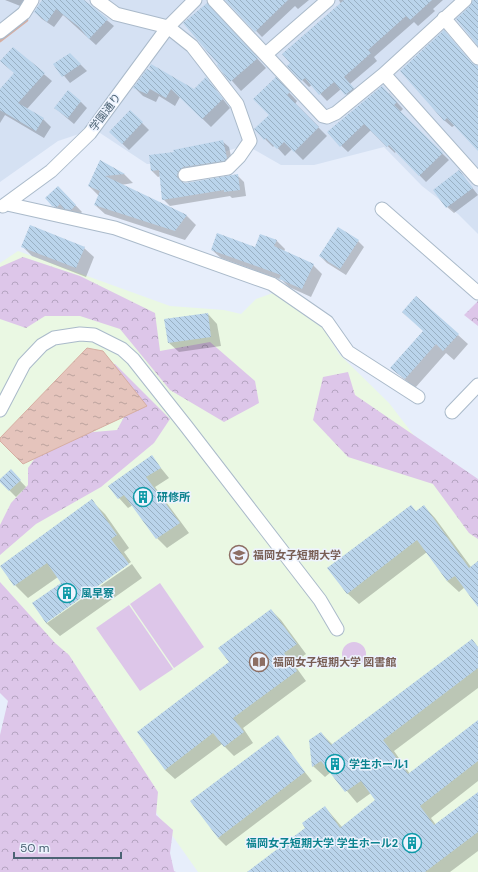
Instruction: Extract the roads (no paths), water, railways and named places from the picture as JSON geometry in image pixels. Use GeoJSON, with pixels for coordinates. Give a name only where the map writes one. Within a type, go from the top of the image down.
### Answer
{"type":"FeatureCollection","features":[{"type":"Feature","properties":{"kind":"street"},"geometry":{"type":"LineString","coordinates":[[0,32],[24,13],[32,0]]}},
{"type":"Feature","properties":{"kind":"street"},"geometry":{"type":"LineString","coordinates":[[97,0],[116,14],[168,27],[192,46],[237,104],[250,141],[228,168],[185,175]]}},
{"type":"Feature","properties":{"kind":"street","name":"学園通り"},"geometry":{"type":"LineString","coordinates":[[2,207],[51,171],[90,133],[168,27],[195,0]]}},
{"type":"Feature","properties":{"kind":"street"},"geometry":{"type":"LineString","coordinates":[[214,0],[266,54],[319,113],[327,117],[336,113],[384,74],[465,0]]}},
{"type":"Feature","properties":{"kind":"street"},"geometry":{"type":"LineString","coordinates":[[266,54],[328,0]]}},
{"type":"Feature","properties":{"kind":"street"},"geometry":{"type":"LineString","coordinates":[[444,18],[478,58]]}},
{"type":"Feature","properties":{"kind":"street"},"geometry":{"type":"LineString","coordinates":[[384,74],[478,179]]}},
{"type":"Feature","properties":{"kind":"street"},"geometry":{"type":"LineString","coordinates":[[2,207],[115,228],[272,284],[327,322],[348,352],[418,397]]}},
{"type":"Feature","properties":{"kind":"street"},"geometry":{"type":"LineString","coordinates":[[382,209],[478,293]]}},
{"type":"Feature","properties":{"kind":"street"},"geometry":{"type":"LineString","coordinates":[[0,410],[24,364],[42,345],[54,338],[80,334],[94,335],[122,349],[132,359],[186,426],[315,594],[337,629]]}},
{"type":"Feature","properties":{"kind":"street"},"geometry":{"type":"LineString","coordinates":[[452,412],[478,385]]}},
{"type":"Feature","properties":{"kind":"water"},"geometry":{"type":"Polygon","coordinates":[[[87,348],[103,351],[147,406],[23,464],[0,441],[0,438],[87,348]]]}},
{"type":"Feature","properties":{"kind":"waterway"},"geometry":{"type":"LineString","coordinates":[[0,40],[26,20]]}},
{"type":"Feature","properties":{"kind":"place","name":"研修所"},"geometry":{"type":"Point","coordinates":[143,497]}},
{"type":"Feature","properties":{"kind":"place","name":"福岡女子短期大学"},"geometry":{"type":"Point","coordinates":[239,555]}},
{"type":"Feature","properties":{"kind":"place","name":"風早寮"},"geometry":{"type":"Point","coordinates":[67,593]}},
{"type":"Feature","properties":{"kind":"place","name":"福岡女子短期大学 図書館"},"geometry":{"type":"Point","coordinates":[259,662]}},
{"type":"Feature","properties":{"kind":"place","name":"学生ホール1"},"geometry":{"type":"Point","coordinates":[335,764]}},
{"type":"Feature","properties":{"kind":"place","name":"福岡女子短期大学 学生ホール2"},"geometry":{"type":"Point","coordinates":[412,843]}}]}
